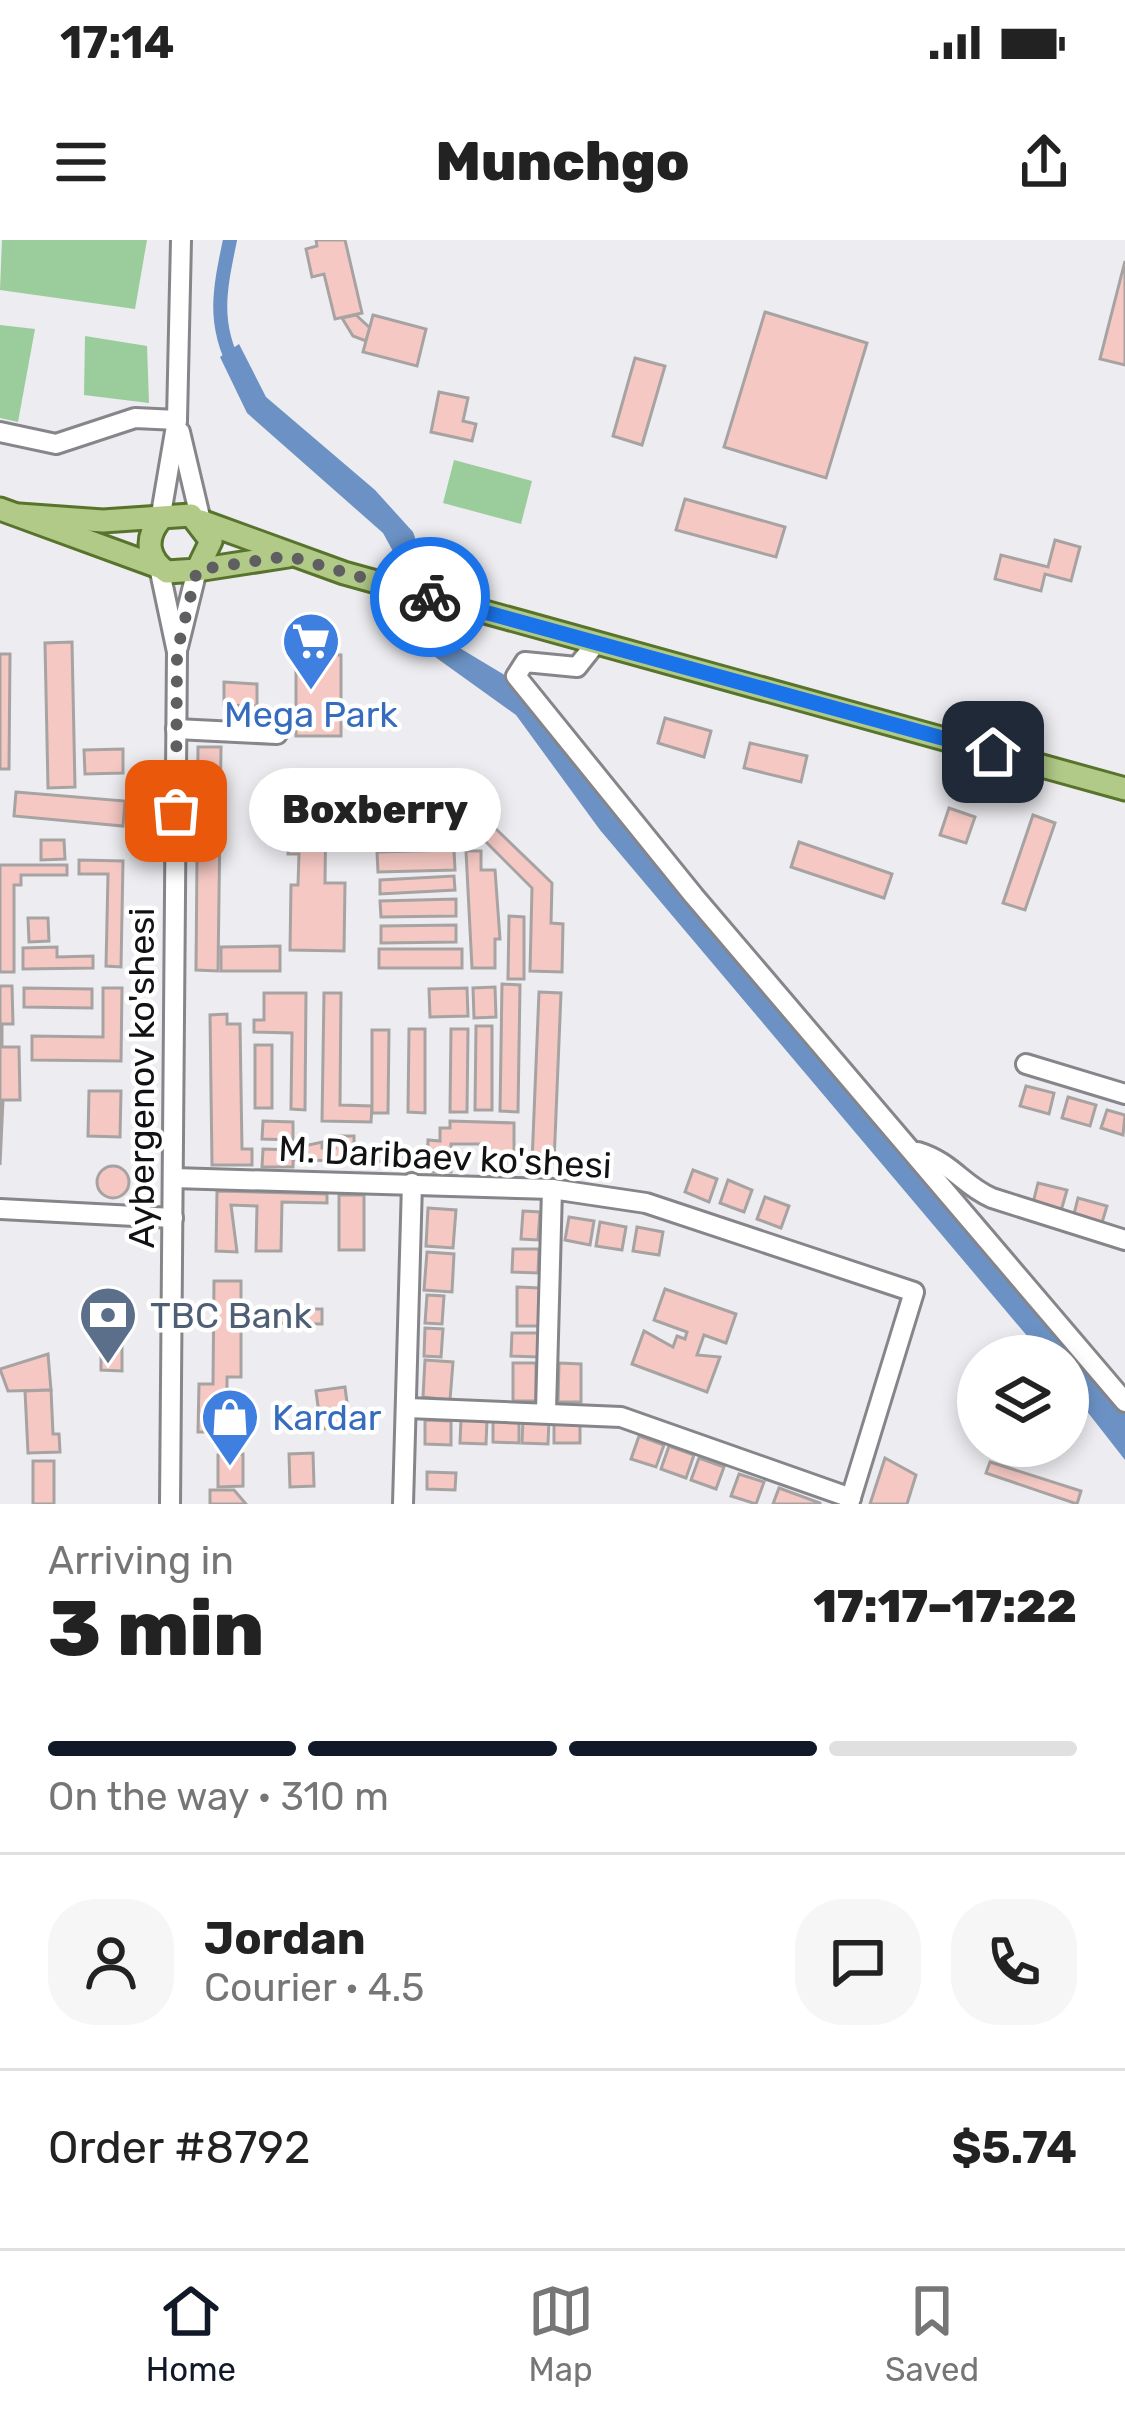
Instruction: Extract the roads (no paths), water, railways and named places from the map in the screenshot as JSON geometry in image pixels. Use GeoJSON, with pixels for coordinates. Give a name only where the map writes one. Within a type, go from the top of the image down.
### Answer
{"type":"FeatureCollection","features":[{"type":"Feature","properties":{"kind":"main road"},"geometry":{"type":"LineString","coordinates":[[10,512],[160,520],[181,513],[344,573],[1125,789]]}},
{"type":"Feature","properties":{"kind":"main road"},"geometry":{"type":"LineString","coordinates":[[10,512],[178,575],[288,556]]}},
{"type":"Feature","properties":{"kind":"main road"},"geometry":{"type":"LineString","coordinates":[[159,566],[150,538],[160,520]]}},
{"type":"Feature","properties":{"kind":"main road"},"geometry":{"type":"LineString","coordinates":[[197,570],[211,541],[201,521]]}},
{"type":"Feature","properties":{"kind":"street"},"geometry":{"type":"LineString","coordinates":[[160,520],[177,419],[181,240]]}},
{"type":"Feature","properties":{"kind":"street"},"geometry":{"type":"LineString","coordinates":[[0,432],[56,444],[135,418],[177,419]]}},
{"type":"Feature","properties":{"kind":"street"},"geometry":{"type":"LineString","coordinates":[[177,419],[201,521]]}},
{"type":"Feature","properties":{"kind":"street","name":"Aybergenov ko'shesi"},"geometry":{"type":"LineString","coordinates":[[159,566],[177,652],[170,1504]]}},
{"type":"Feature","properties":{"kind":"street","name":"Aybergenov ko'shesi"},"geometry":{"type":"LineString","coordinates":[[177,652],[197,570]]}},
{"type":"Feature","properties":{"kind":"street"},"geometry":{"type":"LineString","coordinates":[[596,643],[572,669],[525,662],[516,676],[694,896],[1125,1402]]}},
{"type":"Feature","properties":{"kind":"street"},"geometry":{"type":"LineString","coordinates":[[176,729],[277,734]]}},
{"type":"Feature","properties":{"kind":"street"},"geometry":{"type":"LineString","coordinates":[[1026,1064],[1125,1094]]}},
{"type":"Feature","properties":{"kind":"street"},"geometry":{"type":"LineString","coordinates":[[916,1152],[944,1160],[976,1192],[1125,1240]]}},
{"type":"Feature","properties":{"kind":"street","name":"M. Daribaev ko'shesi"},"geometry":{"type":"LineString","coordinates":[[173,1178],[552,1189],[646,1203],[914,1292],[850,1501]]}},
{"type":"Feature","properties":{"kind":"street"},"geometry":{"type":"LineString","coordinates":[[403,1504],[412,1183]]}},
{"type":"Feature","properties":{"kind":"street"},"geometry":{"type":"LineString","coordinates":[[546,1412],[552,1189]]}},
{"type":"Feature","properties":{"kind":"street"},"geometry":{"type":"LineString","coordinates":[[0,1209],[172,1218]]}},
{"type":"Feature","properties":{"kind":"street"},"geometry":{"type":"LineString","coordinates":[[408,1408],[620,1417],[850,1501]]}},
{"type":"Feature","properties":{"kind":"water"},"geometry":{"type":"Polygon","coordinates":[[[239,344],[266,397],[375,490],[413,532],[453,644],[513,680],[1061,1335],[1026,1335],[600,830],[516,715],[417,644],[406,575],[383,533],[247,413],[220,357],[239,344]]]}},
{"type":"Feature","properties":{"kind":"water"},"geometry":{"type":"Polygon","coordinates":[[[1089,1368],[1125,1411],[1125,1460],[1089,1414],[1089,1368]]]}},
{"type":"Feature","properties":{"kind":"waterway"},"geometry":{"type":"LineString","coordinates":[[230,240],[221,320],[236,368]]}},
{"type":"Feature","properties":{"kind":"place","name":"Mega Park"},"geometry":{"type":"Point","coordinates":[311,692]}},
{"type":"Feature","properties":{"kind":"place","name":"Boxberry"},"geometry":{"type":"Point","coordinates":[176,811]}},
{"type":"Feature","properties":{"kind":"place","name":"TBC Bank"},"geometry":{"type":"Point","coordinates":[108,1366]}},
{"type":"Feature","properties":{"kind":"place","name":"Kardar"},"geometry":{"type":"Point","coordinates":[230,1468]}}]}
